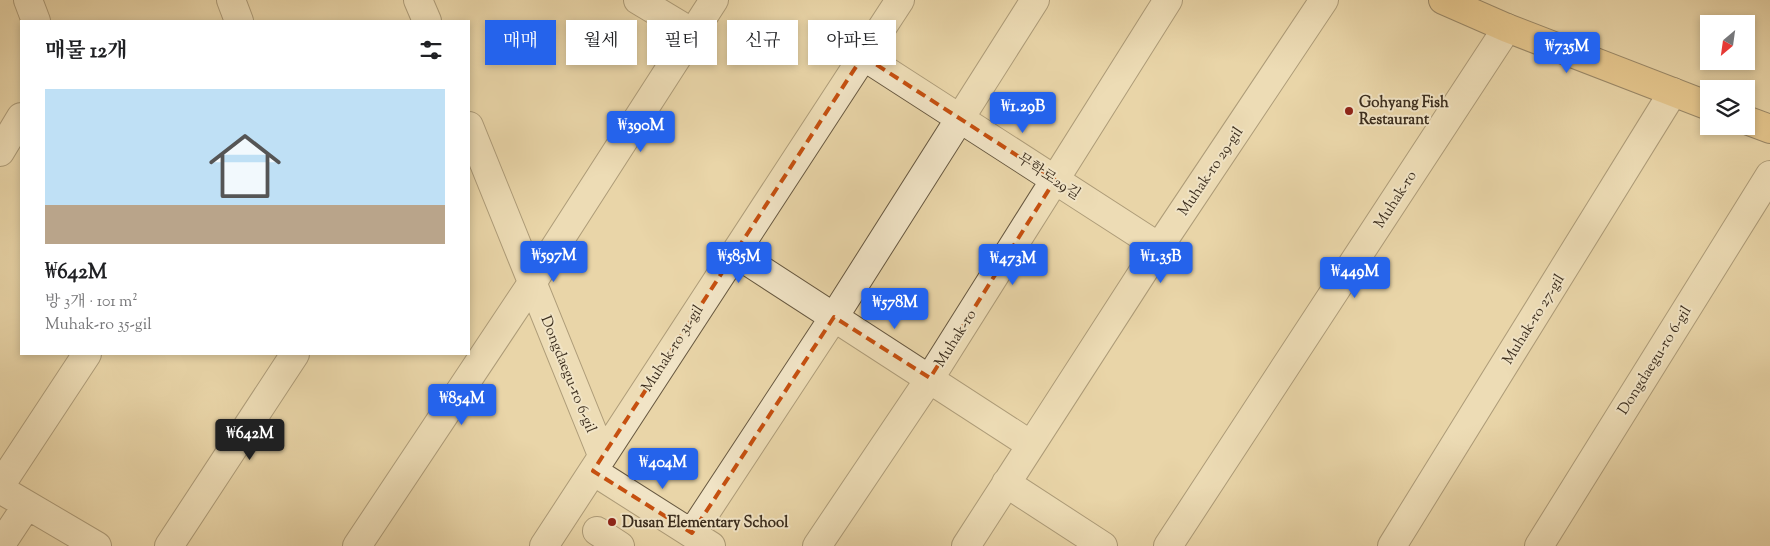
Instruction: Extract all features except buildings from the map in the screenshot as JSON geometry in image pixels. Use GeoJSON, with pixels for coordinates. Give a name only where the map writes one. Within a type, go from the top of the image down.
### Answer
{"type":"FeatureCollection","features":[{"type":"Feature","properties":{"kind":"main road"},"geometry":{"type":"LineString","coordinates":[[1443,0],[1507,28],[1700,102]]}},
{"type":"Feature","properties":{"kind":"main road"},"geometry":{"type":"LineString","coordinates":[[1755,124],[1770,130]]}},
{"type":"Feature","properties":{"kind":"street"},"geometry":{"type":"LineString","coordinates":[[28,0],[36,20]]}},
{"type":"Feature","properties":{"kind":"street"},"geometry":{"type":"LineString","coordinates":[[231,0],[239,20]]}},
{"type":"Feature","properties":{"kind":"street"},"geometry":{"type":"LineString","coordinates":[[418,0],[427,20]]}},
{"type":"Feature","properties":{"kind":"street"},"geometry":{"type":"LineString","coordinates":[[638,0],[671,20]]}},
{"type":"Feature","properties":{"kind":"street"},"geometry":{"type":"LineString","coordinates":[[701,20],[714,0]]}},
{"type":"Feature","properties":{"kind":"street","name":"Muhak-ro 31-gil"},"geometry":{"type":"LineString","coordinates":[[887,20],[900,0]]}},
{"type":"Feature","properties":{"kind":"street"},"geometry":{"type":"LineString","coordinates":[[597,463],[701,540],[834,317],[1035,0]]}},
{"type":"Feature","properties":{"kind":"street","name":"Muhak-ro"},"geometry":{"type":"LineString","coordinates":[[817,546],[930,378],[1168,0]]}},
{"type":"Feature","properties":{"kind":"street","name":"Muhak-ro 29-gil"},"geometry":{"type":"LineString","coordinates":[[966,546],[1159,248],[1324,0]]}},
{"type":"Feature","properties":{"kind":"street","name":"Muhak-ro"},"geometry":{"type":"LineString","coordinates":[[1168,546],[1507,28]]}},
{"type":"Feature","properties":{"kind":"street"},"geometry":{"type":"LineString","coordinates":[[358,546],[532,283],[672,65]]}},
{"type":"Feature","properties":{"kind":"street","name":"Muhak-ro 31-gil"},"geometry":{"type":"LineString","coordinates":[[544,546],[857,65]]}},
{"type":"Feature","properties":{"kind":"street","name":"무학로29길"},"geometry":{"type":"LineString","coordinates":[[877,65],[1159,248]]}},
{"type":"Feature","properties":{"kind":"street","name":"Muhak-ro 27-gil"},"geometry":{"type":"LineString","coordinates":[[1392,546],[1673,92]]}},
{"type":"Feature","properties":{"kind":"street"},"geometry":{"type":"LineString","coordinates":[[0,152],[20,119]]}},
{"type":"Feature","properties":{"kind":"street","name":"Dongdaegu-ro 6-gil"},"geometry":{"type":"LineString","coordinates":[[470,128],[532,283],[597,463]]}},
{"type":"Feature","properties":{"kind":"street","name":"Dongdaegu-ro 6-gil"},"geometry":{"type":"LineString","coordinates":[[1538,546],[1770,175]]}},
{"type":"Feature","properties":{"kind":"street"},"geometry":{"type":"LineString","coordinates":[[734,253],[1032,444]]}},
{"type":"Feature","properties":{"kind":"street"},"geometry":{"type":"LineString","coordinates":[[86,355],[0,487],[97,546]]}},
{"type":"Feature","properties":{"kind":"street"},"geometry":{"type":"LineString","coordinates":[[170,546],[294,355]]}},
{"type":"Feature","properties":{"kind":"street"},"geometry":{"type":"LineString","coordinates":[[1006,483],[1103,546]]}},
{"type":"Feature","properties":{"kind":"street"},"geometry":{"type":"LineString","coordinates":[[0,546],[27,505]]}},
{"type":"Feature","properties":{"kind":"street"},"geometry":{"type":"LineString","coordinates":[[597,531],[620,546]]}},
{"type":"Feature","properties":{"kind":"highlighted area"},"geometry":{"type":"Polygon","coordinates":[[[863,56],[1055,180],[930,378],[834,317],[692,533],[593,471],[863,56]]]}},
{"type":"Feature","properties":{"kind":"place","name":"Gohyang Fish Restaurant"},"geometry":{"type":"Point","coordinates":[1349,111]}},
{"type":"Feature","properties":{"kind":"place","name":"Dusan Elementary School"},"geometry":{"type":"Point","coordinates":[612,522]}}]}
